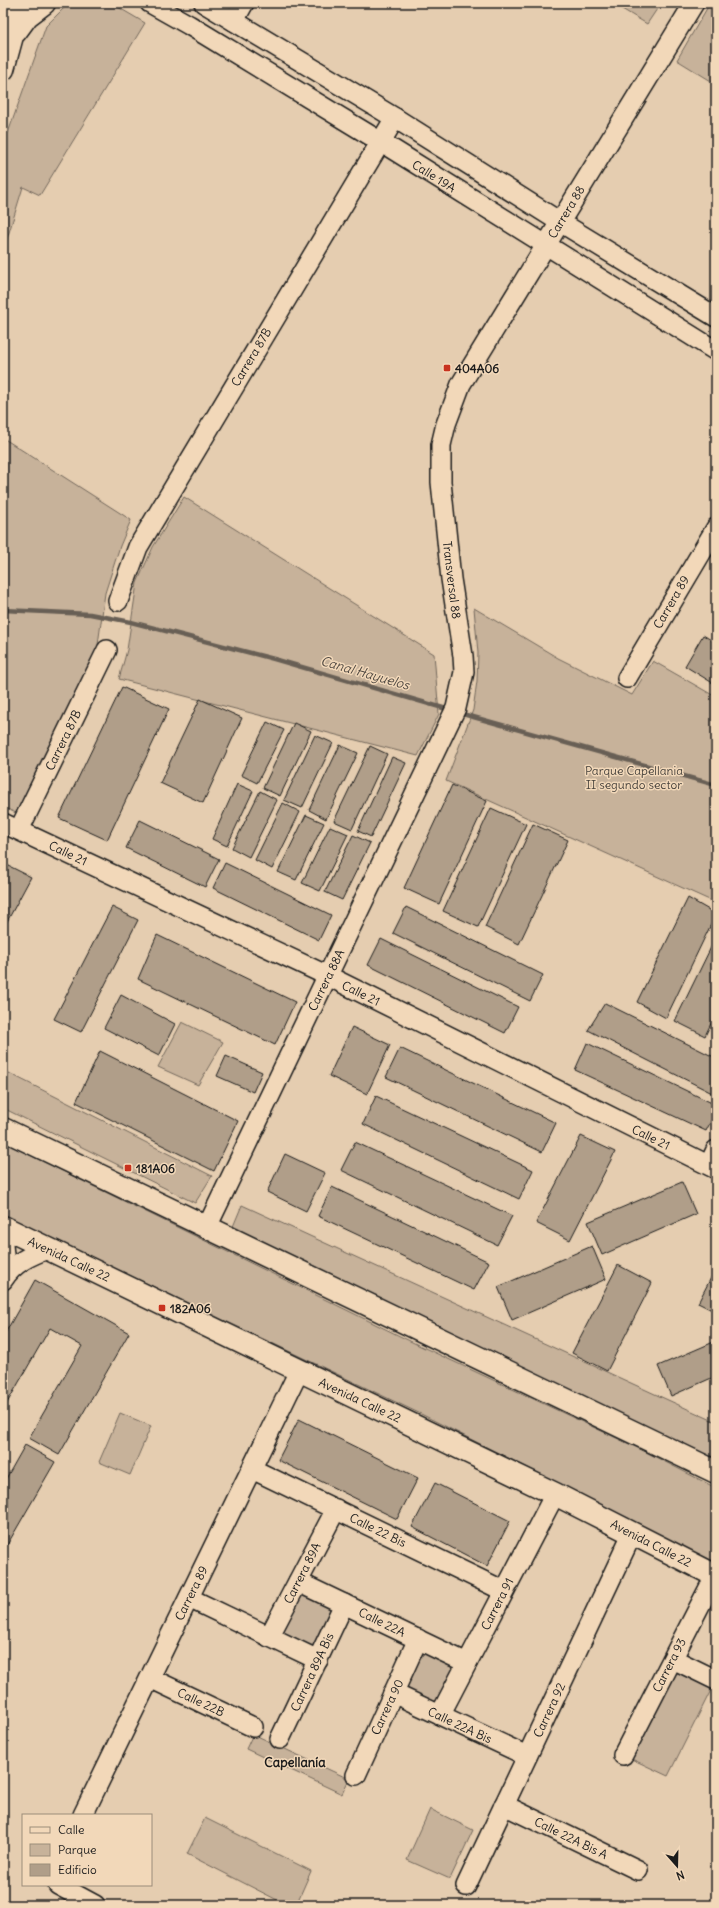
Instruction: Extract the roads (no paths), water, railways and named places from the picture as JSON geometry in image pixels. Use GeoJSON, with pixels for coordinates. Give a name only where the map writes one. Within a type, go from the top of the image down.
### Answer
{"type":"FeatureCollection","features":[{"type":"Feature","properties":{"kind":"main road"},"geometry":{"type":"LineString","coordinates":[[3,69],[21,3]]}},
{"type":"Feature","properties":{"kind":"main road"},"geometry":{"type":"LineString","coordinates":[[14,33],[27,16],[44,3]]}},
{"type":"Feature","properties":{"kind":"main road"},"geometry":{"type":"LineString","coordinates":[[3,1129],[716,1472]]}},
{"type":"Feature","properties":{"kind":"main road","name":"Avenida Calle 22"},"geometry":{"type":"LineString","coordinates":[[3,1227],[555,1494],[716,1576]]}},
{"type":"Feature","properties":{"kind":"street","name":"Calle 19A"},"geometry":{"type":"LineString","coordinates":[[150,3],[189,25],[380,142],[716,351]]}},
{"type":"Feature","properties":{"kind":"street"},"geometry":{"type":"LineString","coordinates":[[204,3],[395,118],[716,318]]}},
{"type":"Feature","properties":{"kind":"street"},"geometry":{"type":"LineString","coordinates":[[234,21],[244,3]]}},
{"type":"Feature","properties":{"kind":"street","name":"Carrera 88"},"geometry":{"type":"LineString","coordinates":[[446,424],[461,384],[694,3]]}},
{"type":"Feature","properties":{"kind":"street","name":"Carrera 87B"},"geometry":{"type":"LineString","coordinates":[[118,601],[138,546],[395,118]]}},
{"type":"Feature","properties":{"kind":"street","name":"Transversal 88"},"geometry":{"type":"LineString","coordinates":[[445,734],[456,708],[464,672],[441,482],[441,446],[446,424]]}},
{"type":"Feature","properties":{"kind":"street","name":"Carrera 89"},"geometry":{"type":"LineString","coordinates":[[627,678],[716,528]]}},
{"type":"Feature","properties":{"kind":"street","name":"Carrera 87B"},"geometry":{"type":"LineString","coordinates":[[11,826],[107,650]]}},
{"type":"Feature","properties":{"kind":"street","name":"Carrera 88A"},"geometry":{"type":"LineString","coordinates":[[207,1227],[445,734]]}},
{"type":"Feature","properties":{"kind":"street","name":"Calle 21"},"geometry":{"type":"LineString","coordinates":[[11,826],[714,1161]]}},
{"type":"Feature","properties":{"kind":"street"},"geometry":{"type":"LineString","coordinates":[[3,1245],[4,1278]]}},
{"type":"Feature","properties":{"kind":"street"},"geometry":{"type":"LineString","coordinates":[[4,1278],[25,1258],[48,1249]]}},
{"type":"Feature","properties":{"kind":"street","name":"Carrera 89"},"geometry":{"type":"LineString","coordinates":[[83,1814],[299,1371]]}},
{"type":"Feature","properties":{"kind":"street","name":"Calle 22 Bis"},"geometry":{"type":"LineString","coordinates":[[252,1469],[504,1591]]}},
{"type":"Feature","properties":{"kind":"street","name":"Carrera 91"},"geometry":{"type":"LineString","coordinates":[[440,1715],[555,1494]]}},
{"type":"Feature","properties":{"kind":"street","name":"Carrera 89A"},"geometry":{"type":"LineString","coordinates":[[270,1637],[336,1509]]}},
{"type":"Feature","properties":{"kind":"street","name":"Carrera 92"},"geometry":{"type":"LineString","coordinates":[[466,1886],[632,1534]]}},
{"type":"Feature","properties":{"kind":"street","name":"Carrera 93"},"geometry":{"type":"LineString","coordinates":[[624,1755],[716,1576]]}},
{"type":"Feature","properties":{"kind":"street","name":"Calle 22A"},"geometry":{"type":"LineString","coordinates":[[298,1582],[467,1663]]}},
{"type":"Feature","properties":{"kind":"street"},"geometry":{"type":"LineString","coordinates":[[189,1598],[318,1660]]}},
{"type":"Feature","properties":{"kind":"street","name":"Carrera 89A Bis"},"geometry":{"type":"LineString","coordinates":[[280,1739],[344,1604]]}},
{"type":"Feature","properties":{"kind":"street","name":"Carrera 90"},"geometry":{"type":"LineString","coordinates":[[356,1775],[418,1639]]}},
{"type":"Feature","properties":{"kind":"street"},"geometry":{"type":"LineString","coordinates":[[673,1659],[716,1680]]}},
{"type":"Feature","properties":{"kind":"street","name":"Calle 22B"},"geometry":{"type":"LineString","coordinates":[[150,1678],[253,1727]]}},
{"type":"Feature","properties":{"kind":"street","name":"Calle 22A Bis"},"geometry":{"type":"LineString","coordinates":[[393,1693],[527,1756]]}},
{"type":"Feature","properties":{"kind":"street","name":"Calle 22A Bis A"},"geometry":{"type":"LineString","coordinates":[[504,1805],[638,1870]]}},
{"type":"Feature","properties":{"kind":"street"},"geometry":{"type":"LineString","coordinates":[[60,1886],[95,1905]]}},
{"type":"Feature","properties":{"kind":"waterway","name":"Canal Hayuelos"},"geometry":{"type":"LineString","coordinates":[[3,610],[90,614],[131,622],[274,659],[450,710]]}},
{"type":"Feature","properties":{"kind":"waterway","name":"Canal Hayuelos"},"geometry":{"type":"LineString","coordinates":[[459,713],[716,785]]}},
{"type":"Feature","properties":{"kind":"place","name":"404A06"},"geometry":{"type":"Point","coordinates":[447,368]}},
{"type":"Feature","properties":{"kind":"place","name":"181A06"},"geometry":{"type":"Point","coordinates":[128,1168]}},
{"type":"Feature","properties":{"kind":"place","name":"182A06"},"geometry":{"type":"Point","coordinates":[162,1308]}},
{"type":"Feature","properties":{"kind":"district","name":"Capellanía"},"geometry":{"type":"Point","coordinates":[295,1762]}},
{"type":"Feature","properties":{"kind":"park label","name":"Parque Capellania II segundo sector"},"geometry":{"type":"Point","coordinates":[634,777]}}]}
